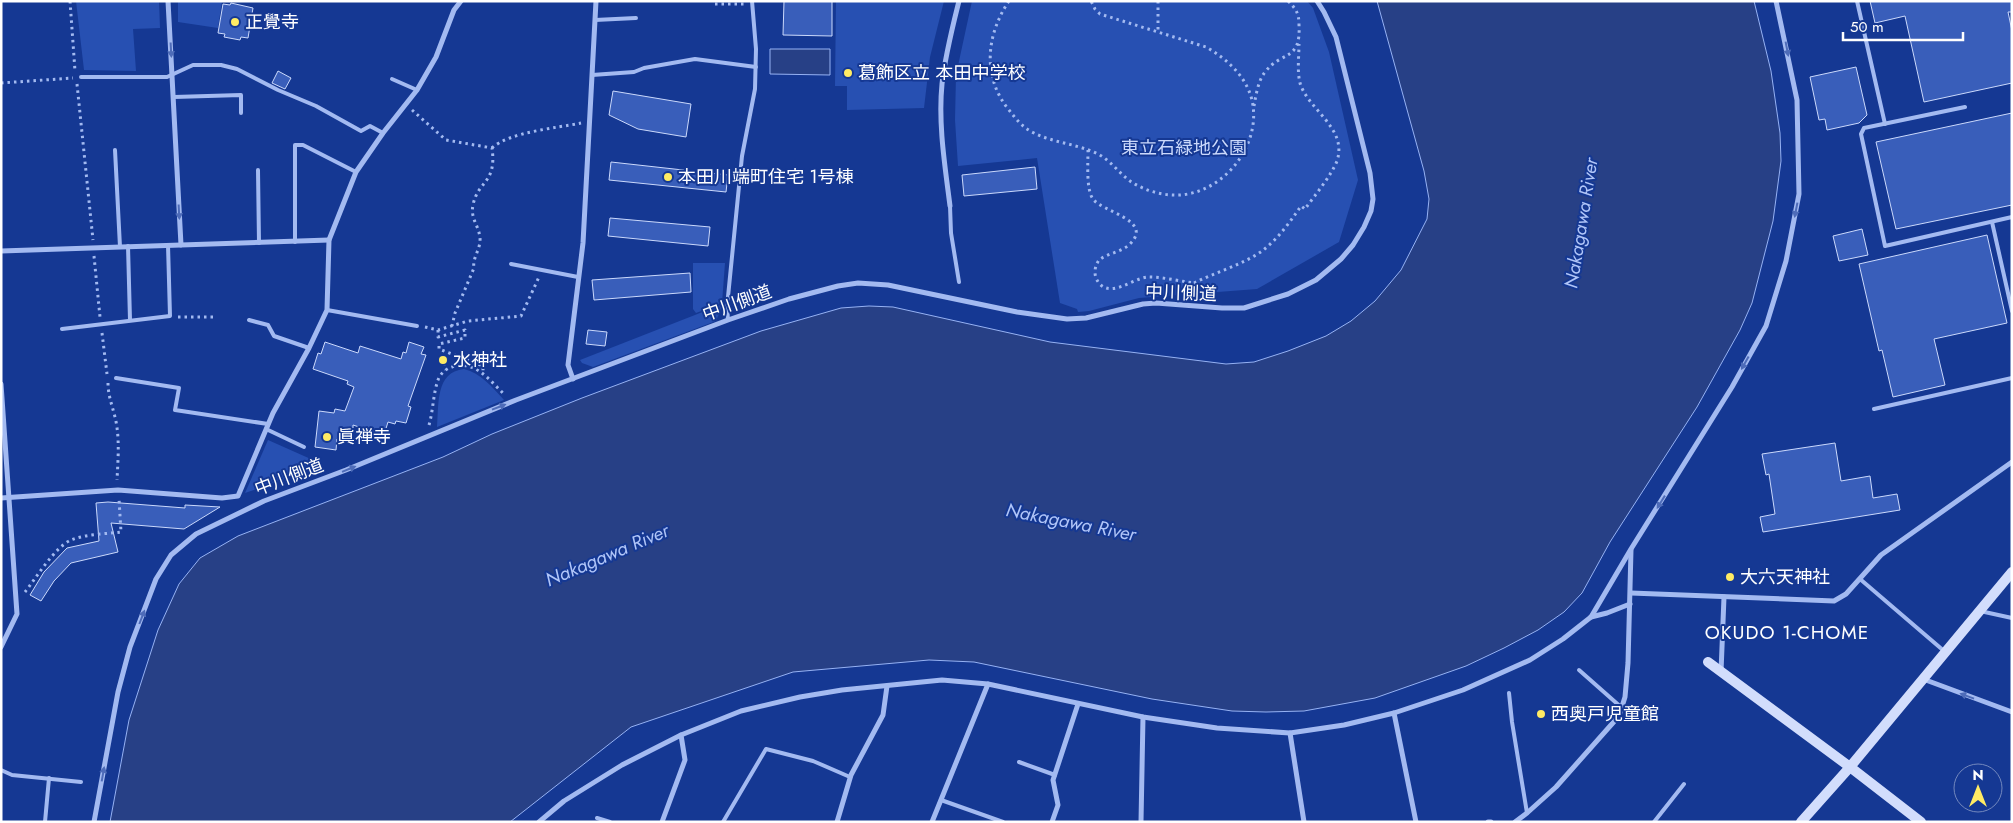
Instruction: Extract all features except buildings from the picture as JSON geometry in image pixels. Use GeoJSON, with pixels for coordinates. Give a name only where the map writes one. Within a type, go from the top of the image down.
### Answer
{"type":"FeatureCollection","features":[{"type":"Feature","properties":{"kind":"street"},"geometry":{"type":"LineString","coordinates":[[168,1],[181,245]]}},
{"type":"Feature","properties":{"kind":"street"},"geometry":{"type":"LineString","coordinates":[[1,498],[118,490],[222,498],[238,496],[267,427],[309,348],[326,310],[329,240],[356,172],[383,133],[417,90],[436,56],[454,10],[461,1]]}},
{"type":"Feature","properties":{"kind":"street"},"geometry":{"type":"LineString","coordinates":[[572,379],[568,365],[582,243],[596,1]]}},
{"type":"Feature","properties":{"kind":"street"},"geometry":{"type":"LineString","coordinates":[[950,206],[940,116],[945,60],[959,1]]}},
{"type":"Feature","properties":{"kind":"street","name":"中川側道"},"geometry":{"type":"LineString","coordinates":[[94,822],[112,720],[130,647],[156,579],[171,555],[196,534],[240,512],[516,400],[728,320],[814,292],[858,283],[888,285],[1017,312],[1067,319],[1086,318],[1156,303],[1244,308],[1288,294],[1316,280],[1341,259],[1353,245],[1371,211],[1373,198],[1370,173],[1336,37],[1317,1]]}},
{"type":"Feature","properties":{"kind":"street"},"geometry":{"type":"LineString","coordinates":[[539,822],[564,801],[622,765],[680,736],[741,711],[842,690],[942,680],[988,684],[1143,717],[1217,728],[1290,733],[1344,725],[1394,713],[1463,690],[1530,660],[1563,639],[1591,617],[1732,387],[1766,326],[1786,261],[1799,194],[1797,100],[1776,1]]}},
{"type":"Feature","properties":{"kind":"street"},"geometry":{"type":"LineString","coordinates":[[1,251],[329,240]]}},
{"type":"Feature","properties":{"kind":"street"},"geometry":{"type":"LineString","coordinates":[[1,384],[17,614],[1,647]]}},
{"type":"Feature","properties":{"kind":"street"},"geometry":{"type":"LineString","coordinates":[[1631,594],[1834,601],[1846,594],[1881,555],[2012,462]]}},
{"type":"Feature","properties":{"kind":"street"},"geometry":{"type":"LineString","coordinates":[[1515,822],[1562,780],[1619,716],[1622,708],[1628,663],[1631,549]]}},
{"type":"Feature","properties":{"kind":"street"},"geometry":{"type":"LineString","coordinates":[[1801,822],[1850,767],[2012,572]]}},
{"type":"Feature","properties":{"kind":"street"},"geometry":{"type":"LineString","coordinates":[[1721,672],[1724,598]]}},
{"type":"Feature","properties":{"kind":"street"},"geometry":{"type":"LineString","coordinates":[[1591,617],[1608,613],[1630,604]]}},
{"type":"Feature","properties":{"kind":"street"},"geometry":{"type":"LineString","coordinates":[[1708,662],[1921,822]]}},
{"type":"Feature","properties":{"kind":"street"},"geometry":{"type":"LineString","coordinates":[[1923,679],[2012,712]]}},
{"type":"Feature","properties":{"kind":"street"},"geometry":{"type":"LineString","coordinates":[[932,822],[988,684]]}},
{"type":"Feature","properties":{"kind":"street"},"geometry":{"type":"LineString","coordinates":[[837,822],[850,777],[882,716],[887,686]]}},
{"type":"Feature","properties":{"kind":"street"},"geometry":{"type":"LineString","coordinates":[[1052,822],[1058,805],[1053,780],[1054,775],[1078,704]]}},
{"type":"Feature","properties":{"kind":"street"},"geometry":{"type":"LineString","coordinates":[[1394,713],[1416,822]]}},
{"type":"Feature","properties":{"kind":"street"},"geometry":{"type":"LineString","coordinates":[[1141,822],[1143,717]]}},
{"type":"Feature","properties":{"kind":"street"},"geometry":{"type":"LineString","coordinates":[[1290,733],[1304,822]]}},
{"type":"Feature","properties":{"kind":"street"},"geometry":{"type":"LineString","coordinates":[[662,822],[685,760],[680,736]]}},
{"type":"Feature","properties":{"kind":"lane"},"geometry":{"type":"LineString","coordinates":[[1857,1],[1885,124]]}},
{"type":"Feature","properties":{"kind":"lane"},"geometry":{"type":"LineString","coordinates":[[728,320],[727,307],[742,156],[755,89],[756,67],[752,3]]}},
{"type":"Feature","properties":{"kind":"lane"},"geometry":{"type":"LineString","coordinates":[[594,20],[636,18]]}},
{"type":"Feature","properties":{"kind":"lane"},"geometry":{"type":"LineString","coordinates":[[592,75],[634,72],[644,68],[695,59],[756,67]]}},
{"type":"Feature","properties":{"kind":"lane"},"geometry":{"type":"LineString","coordinates":[[80,77],[167,76],[193,65],[221,65],[237,69],[278,90],[316,106],[361,131],[370,126],[383,133]]}},
{"type":"Feature","properties":{"kind":"lane"},"geometry":{"type":"LineString","coordinates":[[392,79],[417,90]]}},
{"type":"Feature","properties":{"kind":"lane"},"geometry":{"type":"LineString","coordinates":[[174,97],[241,95],[241,113]]}},
{"type":"Feature","properties":{"kind":"lane"},"geometry":{"type":"LineString","coordinates":[[1965,107],[1864,128],[1861,134],[1885,246],[2012,217]]}},
{"type":"Feature","properties":{"kind":"lane"},"geometry":{"type":"LineString","coordinates":[[295,242],[295,145],[304,145],[356,172]]}},
{"type":"Feature","properties":{"kind":"lane"},"geometry":{"type":"LineString","coordinates":[[115,150],[120,247]]}},
{"type":"Feature","properties":{"kind":"lane"},"geometry":{"type":"LineString","coordinates":[[258,170],[260,243]]}},
{"type":"Feature","properties":{"kind":"lane"},"geometry":{"type":"LineString","coordinates":[[950,206],[951,233],[958,282]]}},
{"type":"Feature","properties":{"kind":"lane"},"geometry":{"type":"LineString","coordinates":[[1992,222],[2012,311]]}},
{"type":"Feature","properties":{"kind":"lane"},"geometry":{"type":"LineString","coordinates":[[62,329],[170,316],[168,245]]}},
{"type":"Feature","properties":{"kind":"lane"},"geometry":{"type":"LineString","coordinates":[[128,246],[130,320]]}},
{"type":"Feature","properties":{"kind":"lane"},"geometry":{"type":"LineString","coordinates":[[511,264],[578,277]]}},
{"type":"Feature","properties":{"kind":"lane"},"geometry":{"type":"LineString","coordinates":[[326,310],[417,326]]}},
{"type":"Feature","properties":{"kind":"lane"},"geometry":{"type":"LineString","coordinates":[[249,320],[268,325],[274,336],[309,348]]}},
{"type":"Feature","properties":{"kind":"lane"},"geometry":{"type":"LineString","coordinates":[[116,378],[179,388],[176,410],[267,427],[304,447]]}},
{"type":"Feature","properties":{"kind":"lane"},"geometry":{"type":"LineString","coordinates":[[1874,409],[2012,378]]}},
{"type":"Feature","properties":{"kind":"lane"},"geometry":{"type":"LineString","coordinates":[[1860,579],[1946,653]]}},
{"type":"Feature","properties":{"kind":"lane"},"geometry":{"type":"LineString","coordinates":[[1980,611],[2012,618]]}},
{"type":"Feature","properties":{"kind":"lane"},"geometry":{"type":"LineString","coordinates":[[1578,670],[1622,708]]}},
{"type":"Feature","properties":{"kind":"lane"},"geometry":{"type":"LineString","coordinates":[[1509,693],[1517,757],[1527,813]]}},
{"type":"Feature","properties":{"kind":"lane"},"geometry":{"type":"LineString","coordinates":[[723,822],[766,749],[813,761],[850,777]]}},
{"type":"Feature","properties":{"kind":"lane"},"geometry":{"type":"LineString","coordinates":[[1019,762],[1054,775]]}},
{"type":"Feature","properties":{"kind":"lane"},"geometry":{"type":"LineString","coordinates":[[1,770],[12,775],[81,782]]}},
{"type":"Feature","properties":{"kind":"lane"},"geometry":{"type":"LineString","coordinates":[[45,822],[49,778]]}},
{"type":"Feature","properties":{"kind":"lane"},"geometry":{"type":"LineString","coordinates":[[1654,822],[1684,784]]}},
{"type":"Feature","properties":{"kind":"lane"},"geometry":{"type":"LineString","coordinates":[[941,800],[1003,822]]}},
{"type":"Feature","properties":{"kind":"lane"},"geometry":{"type":"LineString","coordinates":[[987,822],[988,817]]}},
{"type":"Feature","properties":{"kind":"lane"},"geometry":{"type":"LineString","coordinates":[[597,818],[610,822]]}},
{"type":"Feature","properties":{"kind":"path"},"geometry":{"type":"LineString","coordinates":[[1009,1],[1000,15],[990,43],[991,76],[1001,101],[1018,122],[1032,132],[1047,139],[1088,150],[1108,161],[1130,181],[1151,191],[1174,195],[1193,193],[1210,187],[1234,167],[1246,147],[1259,85],[1265,72],[1294,51],[1299,44]]}},
{"type":"Feature","properties":{"kind":"path"},"geometry":{"type":"LineString","coordinates":[[1091,1],[1100,14],[1206,47],[1222,56],[1235,68],[1248,89],[1253,109]]}},
{"type":"Feature","properties":{"kind":"path"},"geometry":{"type":"LineString","coordinates":[[1158,1],[1158,32]]}},
{"type":"Feature","properties":{"kind":"path"},"geometry":{"type":"LineString","coordinates":[[1088,150],[1092,198],[1099,205],[1128,218],[1135,227],[1134,239],[1127,247],[1099,260],[1095,273],[1101,285],[1114,289],[1146,277],[1194,283],[1251,257],[1267,247],[1278,237],[1300,206],[1305,209],[1337,161],[1338,146],[1334,132],[1300,83],[1299,21],[1297,9],[1288,1]]}},
{"type":"Feature","properties":{"kind":"path"},"geometry":{"type":"LineString","coordinates":[[715,4],[752,3]]}},
{"type":"Feature","properties":{"kind":"path"},"geometry":{"type":"LineString","coordinates":[[1,83],[80,77]]}},
{"type":"Feature","properties":{"kind":"path"},"geometry":{"type":"LineString","coordinates":[[407,105],[446,140],[492,148]]}},
{"type":"Feature","properties":{"kind":"path"},"geometry":{"type":"LineString","coordinates":[[492,148],[499,141],[515,136],[589,122]]}},
{"type":"Feature","properties":{"kind":"path"},"geometry":{"type":"LineString","coordinates":[[452,326],[455,313],[474,268],[473,264],[479,244],[477,228],[473,222],[473,205],[476,197],[491,175],[494,160],[492,148]]}},
{"type":"Feature","properties":{"kind":"path"},"geometry":{"type":"LineString","coordinates":[[417,326],[438,330],[468,321],[521,316],[543,269]]}},
{"type":"Feature","properties":{"kind":"path"},"geometry":{"type":"LineString","coordinates":[[1192,305],[1194,283]]}},
{"type":"Feature","properties":{"kind":"path"},"geometry":{"type":"LineString","coordinates":[[170,316],[213,317]]}},
{"type":"Feature","properties":{"kind":"path"},"geometry":{"type":"LineString","coordinates":[[438,330],[438,337],[465,330],[465,338],[439,344],[439,349],[483,366],[483,373]]}},
{"type":"Feature","properties":{"kind":"path"},"geometry":{"type":"LineString","coordinates":[[444,363],[446,370]]}},
{"type":"Feature","properties":{"kind":"path"},"geometry":{"type":"LineString","coordinates":[[422,439],[432,415],[437,382],[446,370],[454,366],[464,365],[473,367],[483,373],[506,396],[516,400]]}},
{"type":"Feature","properties":{"kind":"green space"},"geometry":{"type":"Polygon","coordinates":[[[76,1],[159,1],[160,28],[133,29],[136,71],[84,70],[76,1]]]}},
{"type":"Feature","properties":{"kind":"green space"},"geometry":{"type":"Polygon","coordinates":[[[178,1],[222,1],[218,28],[178,22],[178,1]]]}},
{"type":"Feature","properties":{"kind":"green space"},"geometry":{"type":"Polygon","coordinates":[[[836,1],[944,1],[930,57],[924,108],[847,110],[847,86],[835,86],[836,1]]]}},
{"type":"Feature","properties":{"kind":"green space","name":"東立石緑地公園"},"geometry":{"type":"Polygon","coordinates":[[[972,1],[1307,1],[1313,8],[1329,52],[1358,180],[1339,242],[1257,289],[1139,298],[1078,312],[1077,309],[1060,303],[1037,158],[958,166],[955,120],[956,75],[972,1]]]}},
{"type":"Feature","properties":{"kind":"green space"},"geometry":{"type":"Polygon","coordinates":[[[693,263],[725,263],[722,303],[696,313],[693,309],[693,263]]]}},
{"type":"Feature","properties":{"kind":"green space"},"geometry":{"type":"Polygon","coordinates":[[[723,304],[716,321],[593,367],[582,363],[580,360],[723,304]]]}},
{"type":"Feature","properties":{"kind":"green space"},"geometry":{"type":"Polygon","coordinates":[[[464,369],[481,377],[504,400],[437,427],[440,391],[443,383],[455,371],[464,369]]]}},
{"type":"Feature","properties":{"kind":"green space"},"geometry":{"type":"Polygon","coordinates":[[[268,440],[313,460],[308,471],[245,493],[268,440]]]}},
{"type":"Feature","properties":{"kind":"water","name":"Nakagawa River"},"geometry":{"type":"Polygon","coordinates":[[[1377,1],[1754,1],[1771,71],[1780,133],[1781,161],[1773,221],[1752,303],[1740,330],[1697,407],[1610,542],[1582,593],[1564,612],[1538,630],[1466,666],[1375,698],[1304,711],[1232,711],[1152,699],[974,662],[929,660],[793,672],[631,727],[510,822],[110,822],[129,720],[158,630],[179,584],[200,558],[238,536],[443,457],[492,434],[582,398],[761,331],[841,308],[893,307],[1050,342],[1226,364],[1254,362],[1288,351],[1326,336],[1351,321],[1375,301],[1401,270],[1427,219],[1429,199],[1424,171],[1377,1]]]}},
{"type":"Feature","properties":{"kind":"water"},"geometry":{"type":"Polygon","coordinates":[[[770,49],[830,49],[830,75],[770,74],[770,49]]]}},
{"type":"Feature","properties":{"kind":"place","name":"正覺寺"},"geometry":{"type":"Point","coordinates":[235,22]}},
{"type":"Feature","properties":{"kind":"place","name":"葛飾区立 本田中学校"},"geometry":{"type":"Point","coordinates":[848,73]}},
{"type":"Feature","properties":{"kind":"place","name":"本田川端町住宅 1号棟"},"geometry":{"type":"Point","coordinates":[668,177]}},
{"type":"Feature","properties":{"kind":"place","name":"水神社"},"geometry":{"type":"Point","coordinates":[443,360]}},
{"type":"Feature","properties":{"kind":"place","name":"眞禅寺"},"geometry":{"type":"Point","coordinates":[327,437]}},
{"type":"Feature","properties":{"kind":"place","name":"大六天神社"},"geometry":{"type":"Point","coordinates":[1730,577]}},
{"type":"Feature","properties":{"kind":"place","name":"西奥戸児童館"},"geometry":{"type":"Point","coordinates":[1541,714]}},
{"type":"Feature","properties":{"kind":"district","name":"OKUDO 1-CHOME"},"geometry":{"type":"Point","coordinates":[1787,632]}}]}
